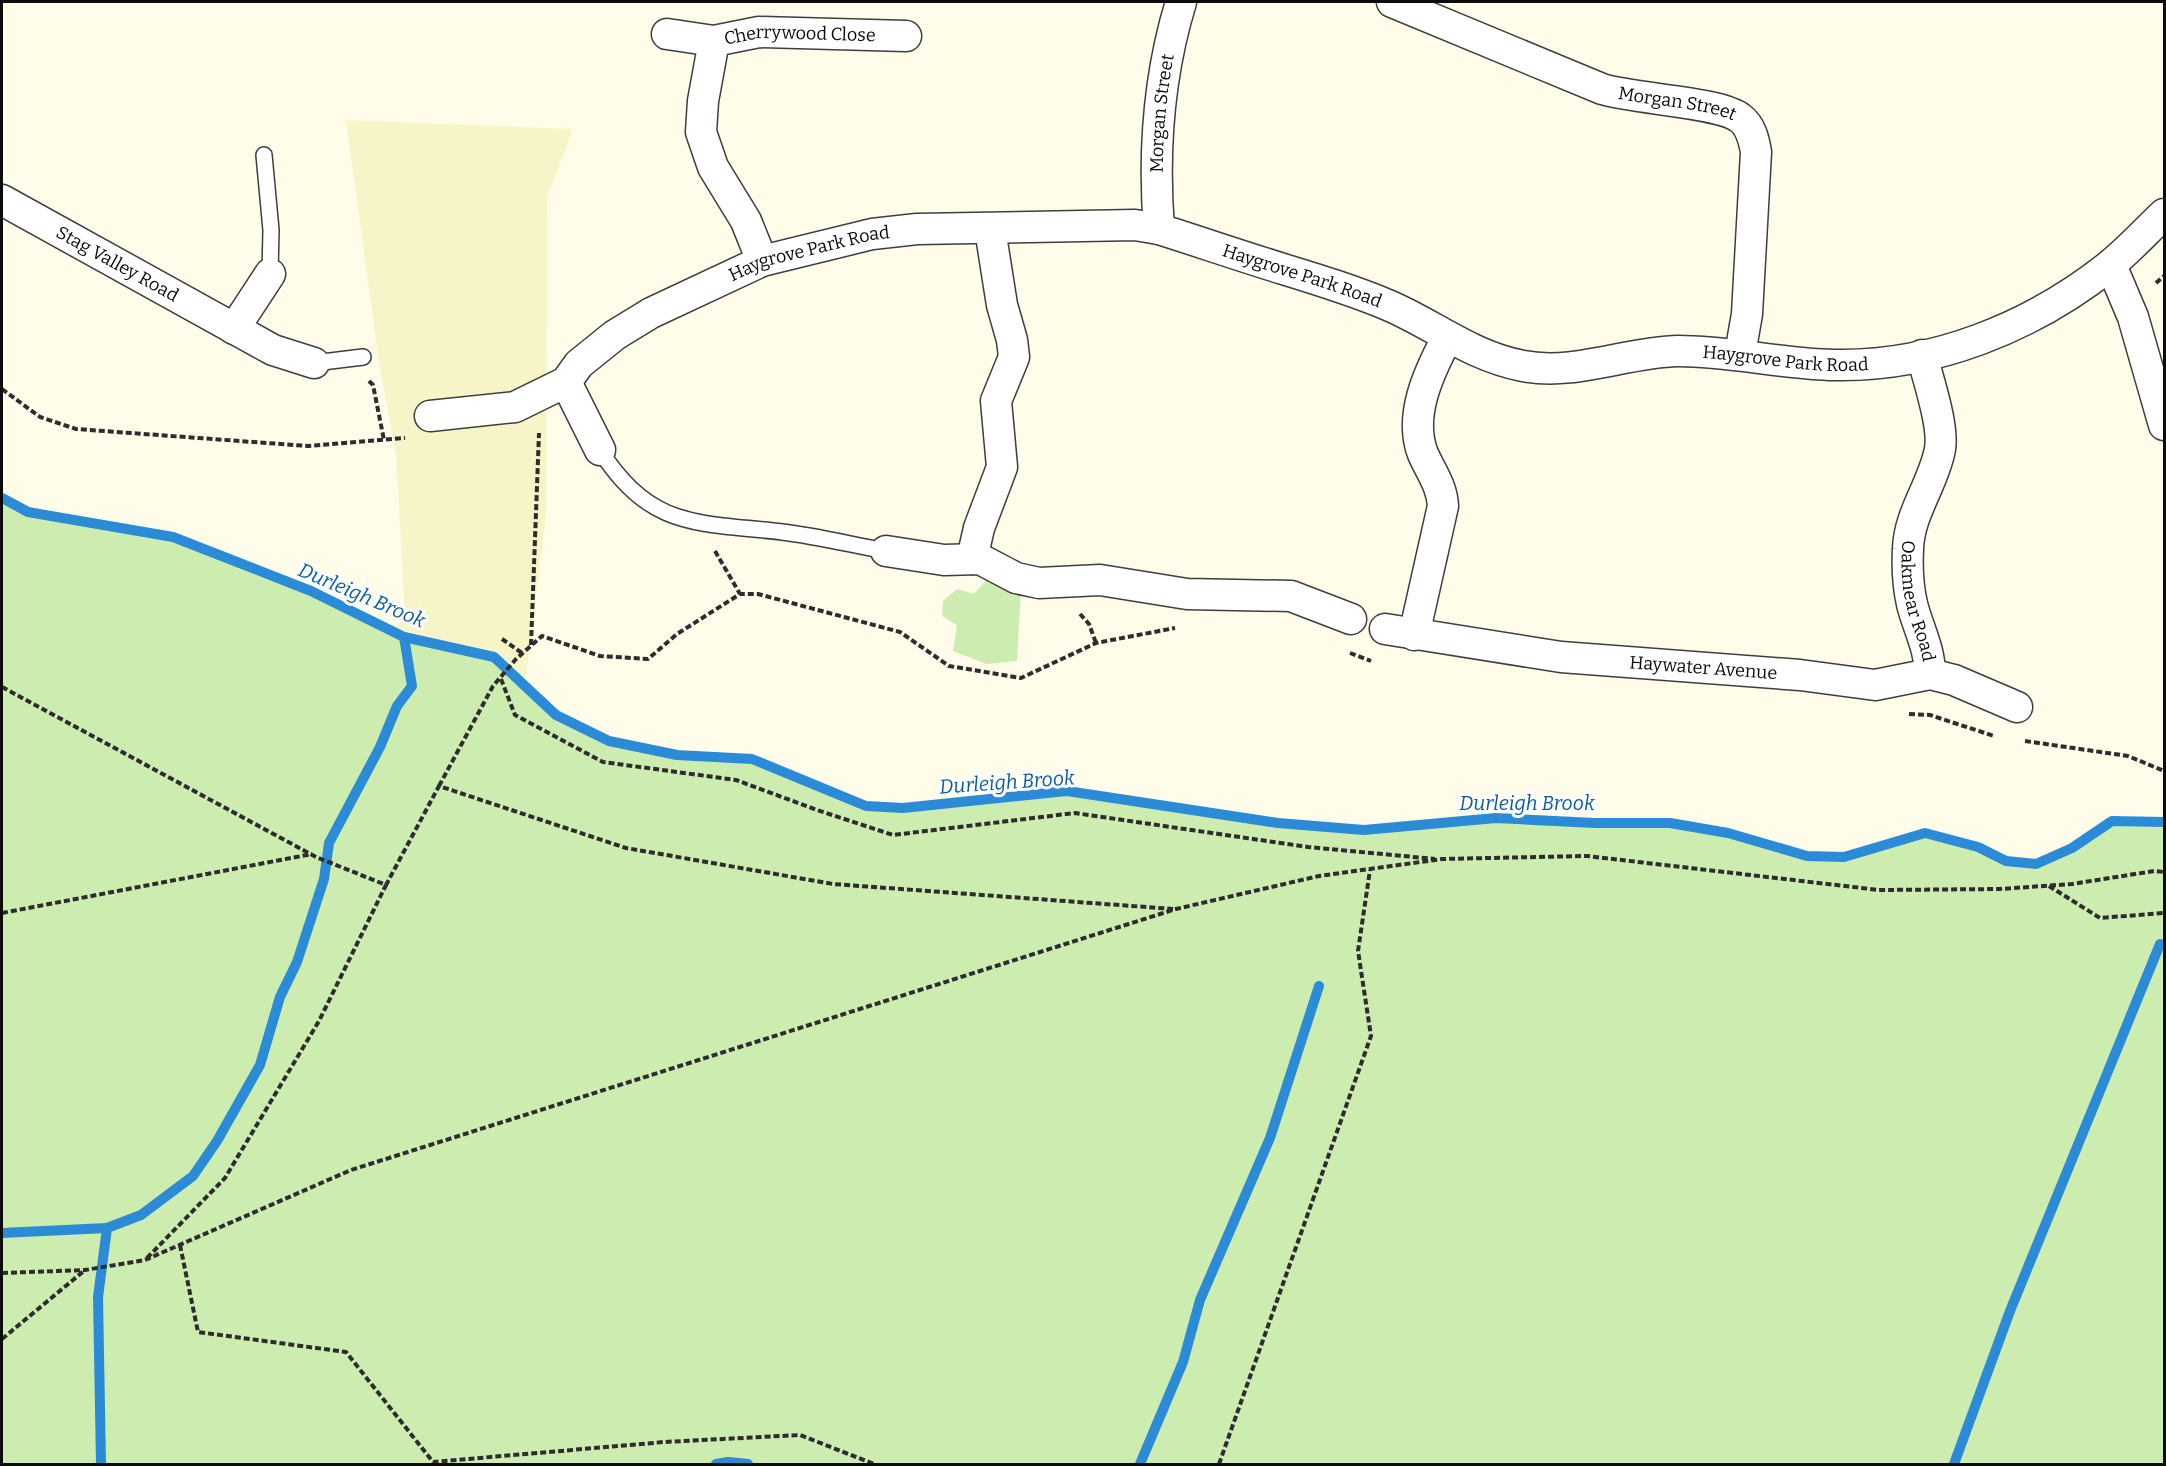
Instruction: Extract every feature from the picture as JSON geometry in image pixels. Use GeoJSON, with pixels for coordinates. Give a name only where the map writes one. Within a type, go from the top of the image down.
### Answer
{"type":"FeatureCollection","features":[{"type":"Feature","properties":{"kind":"street","name":"Morgan Street"},"geometry":{"type":"LineString","coordinates":[[1159,229],[1156,184],[1161,111],[1167,61],[1181,2]]}},
{"type":"Feature","properties":{"kind":"street","name":"Morgan Street"},"geometry":{"type":"LineString","coordinates":[[1392,2],[1602,89],[1623,95],[1710,108],[1740,118],[1754,139],[1756,152],[1747,314],[1740,354]]}},
{"type":"Feature","properties":{"kind":"street","name":"Cherrywood Close"},"geometry":{"type":"LineString","coordinates":[[762,261],[746,221],[713,167],[701,132],[703,102],[714,41],[759,32],[906,36]]}},
{"type":"Feature","properties":{"kind":"street"},"geometry":{"type":"LineString","coordinates":[[668,34],[714,41]]}},
{"type":"Feature","properties":{"kind":"street","name":"Stag Valley Road"},"geometry":{"type":"LineString","coordinates":[[2,200],[273,350],[314,363]]}},
{"type":"Feature","properties":{"kind":"street","name":"Haygrove Park Road"},"geometry":{"type":"LineString","coordinates":[[430,416],[515,406],[566,382],[579,364],[615,335],[683,295],[762,261],[872,234],[926,228],[990,229],[1108,224],[1159,229],[1357,292],[1393,307],[1446,338],[1496,359],[1524,366],[1570,368],[1634,355],[1668,351],[1740,354],[1800,364],[1838,365],[1922,355],[1964,345],[2023,321],[2076,291],[2111,265],[2164,214]]}},
{"type":"Feature","properties":{"kind":"street"},"geometry":{"type":"LineString","coordinates":[[972,559],[979,528],[1002,467],[996,401],[1014,357],[1012,340],[1002,305],[990,229]]}},
{"type":"Feature","properties":{"kind":"street"},"geometry":{"type":"LineString","coordinates":[[2111,265],[2133,317],[2164,425]]}},
{"type":"Feature","properties":{"kind":"street"},"geometry":{"type":"LineString","coordinates":[[234,329],[270,274]]}},
{"type":"Feature","properties":{"kind":"street"},"geometry":{"type":"LineString","coordinates":[[1414,635],[1443,506],[1443,494],[1418,438],[1418,424],[1427,385],[1446,338]]}},
{"type":"Feature","properties":{"kind":"street","name":"Oakmear Road"},"geometry":{"type":"LineString","coordinates":[[1922,355],[1941,441],[1935,466],[1916,512],[1908,546],[1908,563],[1912,605],[1927,651],[1930,674]]}},
{"type":"Feature","properties":{"kind":"street"},"geometry":{"type":"LineString","coordinates":[[566,382],[600,450]]}},
{"type":"Feature","properties":{"kind":"street"},"geometry":{"type":"LineString","coordinates":[[886,551],[921,558],[980,559],[1016,578],[1039,583],[1100,580],[1187,594],[1291,596],[1351,619]]}},
{"type":"Feature","properties":{"kind":"street","name":"Haywater Avenue"},"geometry":{"type":"LineString","coordinates":[[1385,628],[1414,635],[1561,657],[1789,674],[1875,685],[1930,674],[1954,680],[2017,707]]}},
{"type":"Feature","properties":{"kind":"lane"},"geometry":{"type":"LineString","coordinates":[[264,155],[271,230],[270,274]]}},
{"type":"Feature","properties":{"kind":"lane"},"geometry":{"type":"LineString","coordinates":[[314,363],[356,357]]}},
{"type":"Feature","properties":{"kind":"lane"},"geometry":{"type":"LineString","coordinates":[[600,450],[615,475],[632,492],[657,509],[682,520],[700,524],[784,532],[886,551]]}},
{"type":"Feature","properties":{"kind":"path"},"geometry":{"type":"LineString","coordinates":[[356,357],[373,385],[384,440]]}},
{"type":"Feature","properties":{"kind":"path"},"geometry":{"type":"LineString","coordinates":[[2,389],[40,417],[76,429],[308,446],[384,440],[433,432],[430,416]]}},
{"type":"Feature","properties":{"kind":"path"},"geometry":{"type":"LineString","coordinates":[[531,646],[539,419],[534,397]]}},
{"type":"Feature","properties":{"kind":"path"},"geometry":{"type":"LineString","coordinates":[[700,524],[740,594]]}},
{"type":"Feature","properties":{"kind":"path"},"geometry":{"type":"LineString","coordinates":[[145,1260],[225,1178],[319,1021],[386,885],[493,686],[516,659],[542,636],[600,656],[648,659],[677,634],[740,594],[758,594],[900,632],[949,666],[1021,678],[1096,643],[1182,626]]}},
{"type":"Feature","properties":{"kind":"path"},"geometry":{"type":"LineString","coordinates":[[502,639],[522,653]]}},
{"type":"Feature","properties":{"kind":"path"},"geometry":{"type":"LineString","coordinates":[[1343,649],[1363,660],[1373,661]]}},
{"type":"Feature","properties":{"kind":"path"},"geometry":{"type":"LineString","coordinates":[[501,679],[515,715],[603,762],[736,780],[893,835],[1074,813],[1308,847],[1442,859],[1587,856],[1879,890],[2000,889],[2154,871],[2164,872]]}},
{"type":"Feature","properties":{"kind":"path"},"geometry":{"type":"LineString","coordinates":[[2,687],[321,859],[386,885]]}},
{"type":"Feature","properties":{"kind":"path"},"geometry":{"type":"LineString","coordinates":[[1908,714],[1930,715],[2006,738]]}},
{"type":"Feature","properties":{"kind":"path"},"geometry":{"type":"LineString","coordinates":[[2017,740],[2128,756],[2164,771]]}},
{"type":"Feature","properties":{"kind":"path"},"geometry":{"type":"LineString","coordinates":[[439,786],[626,848],[833,884],[1176,909]]}},
{"type":"Feature","properties":{"kind":"path"},"geometry":{"type":"LineString","coordinates":[[2,913],[312,854]]}},
{"type":"Feature","properties":{"kind":"path"},"geometry":{"type":"LineString","coordinates":[[2,1273],[85,1270],[145,1260],[351,1170],[1176,909],[1319,876],[1442,859]]}},
{"type":"Feature","properties":{"kind":"path"},"geometry":{"type":"LineString","coordinates":[[1219,1464],[1371,1036],[1358,951],[1370,870]]}},
{"type":"Feature","properties":{"kind":"path"},"geometry":{"type":"LineString","coordinates":[[2049,885],[2100,918],[2164,913]]}},
{"type":"Feature","properties":{"kind":"path"},"geometry":{"type":"LineString","coordinates":[[180,1245],[198,1332],[346,1352],[433,1462],[664,1442],[800,1435],[874,1464]]}},
{"type":"Feature","properties":{"kind":"path"},"geometry":{"type":"LineString","coordinates":[[2,1339],[85,1270]]}},
{"type":"Feature","properties":{"kind":"shaded area"},"geometry":{"type":"Polygon","coordinates":[[[346,120],[573,129],[547,197],[546,517],[525,683],[494,657],[404,637],[393,631],[405,615],[396,454],[379,363],[346,120]]]}},
{"type":"Feature","properties":{"kind":"green space"},"geometry":{"type":"Polygon","coordinates":[[[2,498],[28,512],[173,537],[311,591],[404,637],[494,657],[556,715],[609,741],[677,755],[752,759],[866,806],[903,808],[1067,791],[1278,823],[1364,830],[1496,818],[1595,823],[1670,823],[1728,833],[1807,856],[1844,857],[1925,833],[1978,847],[2007,861],[2036,864],[2072,848],[2112,821],[2163,821],[2164,1464],[2,1464],[2,498]]]}},
{"type":"Feature","properties":{"kind":"green space"},"geometry":{"type":"Polygon","coordinates":[[[989,577],[1021,587],[1017,661],[986,664],[953,651],[957,625],[942,616],[943,601],[957,589],[974,594],[989,577]]]}},
{"type":"Feature","properties":{"kind":"waterway","name":"Durleigh Brook"},"geometry":{"type":"LineString","coordinates":[[2,498],[28,512],[173,537],[311,591],[404,637],[494,657],[556,715],[609,741],[677,755],[752,759],[866,806],[903,808],[1067,791],[1278,823],[1364,830],[1496,818],[1595,823],[1670,823],[1728,833],[1807,856],[1844,857],[1925,833],[1978,847],[2006,861],[2036,864],[2072,848],[2112,821],[2164,822]]}},
{"type":"Feature","properties":{"kind":"waterway"},"geometry":{"type":"LineString","coordinates":[[101,1464],[98,1297],[107,1228],[141,1215],[193,1176],[217,1141],[260,1065],[280,997],[297,962],[324,879],[329,843],[380,747],[397,706],[412,686],[404,637]]}},
{"type":"Feature","properties":{"kind":"waterway"},"geometry":{"type":"LineString","coordinates":[[1954,1464],[2010,1311],[2160,944]]}},
{"type":"Feature","properties":{"kind":"waterway"},"geometry":{"type":"LineString","coordinates":[[1140,1464],[1183,1362],[1200,1300],[1270,1138],[1319,986]]}},
{"type":"Feature","properties":{"kind":"waterway"},"geometry":{"type":"LineString","coordinates":[[2,1233],[107,1228]]}},
{"type":"Feature","properties":{"kind":"waterway"},"geometry":{"type":"LineString","coordinates":[[716,1464],[728,1462],[748,1464]]}}]}
